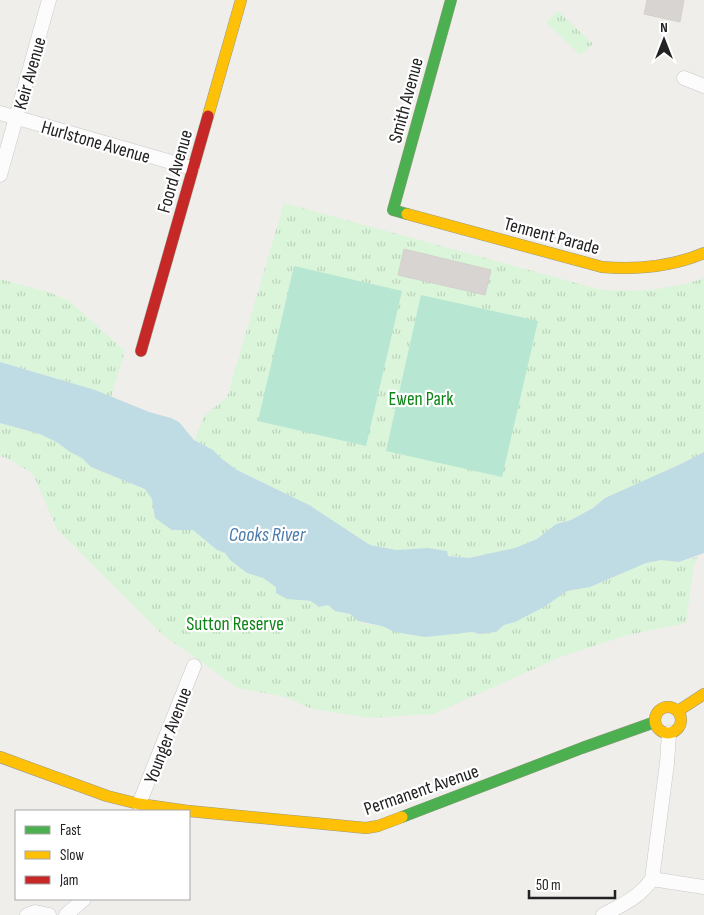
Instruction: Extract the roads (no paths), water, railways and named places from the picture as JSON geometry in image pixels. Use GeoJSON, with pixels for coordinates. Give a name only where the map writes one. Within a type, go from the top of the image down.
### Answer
{"type":"FeatureCollection","features":[{"type":"Feature","properties":{"kind":"street","name":"Keir Avenue"},"geometry":{"type":"LineString","coordinates":[[0,175],[49,0]]}},
{"type":"Feature","properties":{"kind":"street","name":"Foord Avenue"},"geometry":{"type":"LineString","coordinates":[[141,351],[241,0]]}},
{"type":"Feature","properties":{"kind":"street","name":"Smith Avenue"},"geometry":{"type":"LineString","coordinates":[[393,210],[451,0]]}},
{"type":"Feature","properties":{"kind":"street"},"geometry":{"type":"LineString","coordinates":[[684,78],[704,86]]}},
{"type":"Feature","properties":{"kind":"street","name":"Hurlstone Avenue"},"geometry":{"type":"LineString","coordinates":[[0,113],[192,168]]}},
{"type":"Feature","properties":{"kind":"street","name":"Tennent Parade"},"geometry":{"type":"LineString","coordinates":[[393,210],[602,267],[645,268],[687,260],[704,253]]}},
{"type":"Feature","properties":{"kind":"street","name":"Younger Avenue"},"geometry":{"type":"LineString","coordinates":[[139,804],[194,666]]}},
{"type":"Feature","properties":{"kind":"street"},"geometry":{"type":"LineString","coordinates":[[678,711],[704,694]]}},
{"type":"Feature","properties":{"kind":"street"},"geometry":{"type":"LineString","coordinates":[[664,707],[671,707],[678,711],[681,718],[680,727],[669,733],[658,729],[655,722],[658,712],[664,707]]}},
{"type":"Feature","properties":{"kind":"street","name":"Permanent Avenue"},"geometry":{"type":"LineString","coordinates":[[190,812],[366,828],[378,826],[655,722]]}},
{"type":"Feature","properties":{"kind":"street"},"geometry":{"type":"LineString","coordinates":[[603,915],[632,900],[644,891],[652,879],[669,733]]}},
{"type":"Feature","properties":{"kind":"street","name":"Permanent Avenue"},"geometry":{"type":"LineString","coordinates":[[0,757],[107,796],[139,804],[177,810]]}},
{"type":"Feature","properties":{"kind":"street"},"geometry":{"type":"LineString","coordinates":[[652,879],[704,887]]}},
{"type":"Feature","properties":{"kind":"street"},"geometry":{"type":"LineString","coordinates":[[66,915],[83,900]]}},
{"type":"Feature","properties":{"kind":"street"},"geometry":{"type":"LineString","coordinates":[[27,915],[35,912],[49,915]]}},
{"type":"Feature","properties":{"kind":"water","name":"Cooks River"},"geometry":{"type":"Polygon","coordinates":[[[0,362],[95,390],[149,412],[171,418],[179,422],[194,440],[213,450],[237,470],[309,505],[370,545],[396,550],[428,548],[447,551],[448,556],[469,558],[515,548],[537,539],[556,524],[571,520],[593,508],[605,498],[704,452],[704,553],[679,562],[661,560],[646,563],[590,587],[567,591],[544,607],[515,622],[504,625],[496,632],[479,634],[472,632],[425,637],[395,632],[382,626],[358,621],[350,614],[335,611],[328,605],[319,607],[311,601],[287,599],[276,593],[276,587],[263,578],[247,573],[230,560],[225,553],[217,550],[193,530],[172,530],[155,518],[152,499],[145,489],[91,467],[82,458],[40,434],[0,423],[0,362]]]}},
{"type":"Feature","properties":{"kind":"park label","name":"Ewen Park"},"geometry":{"type":"Point","coordinates":[421,398]}},
{"type":"Feature","properties":{"kind":"park label","name":"Sutton Reserve"},"geometry":{"type":"Point","coordinates":[235,623]}}]}
